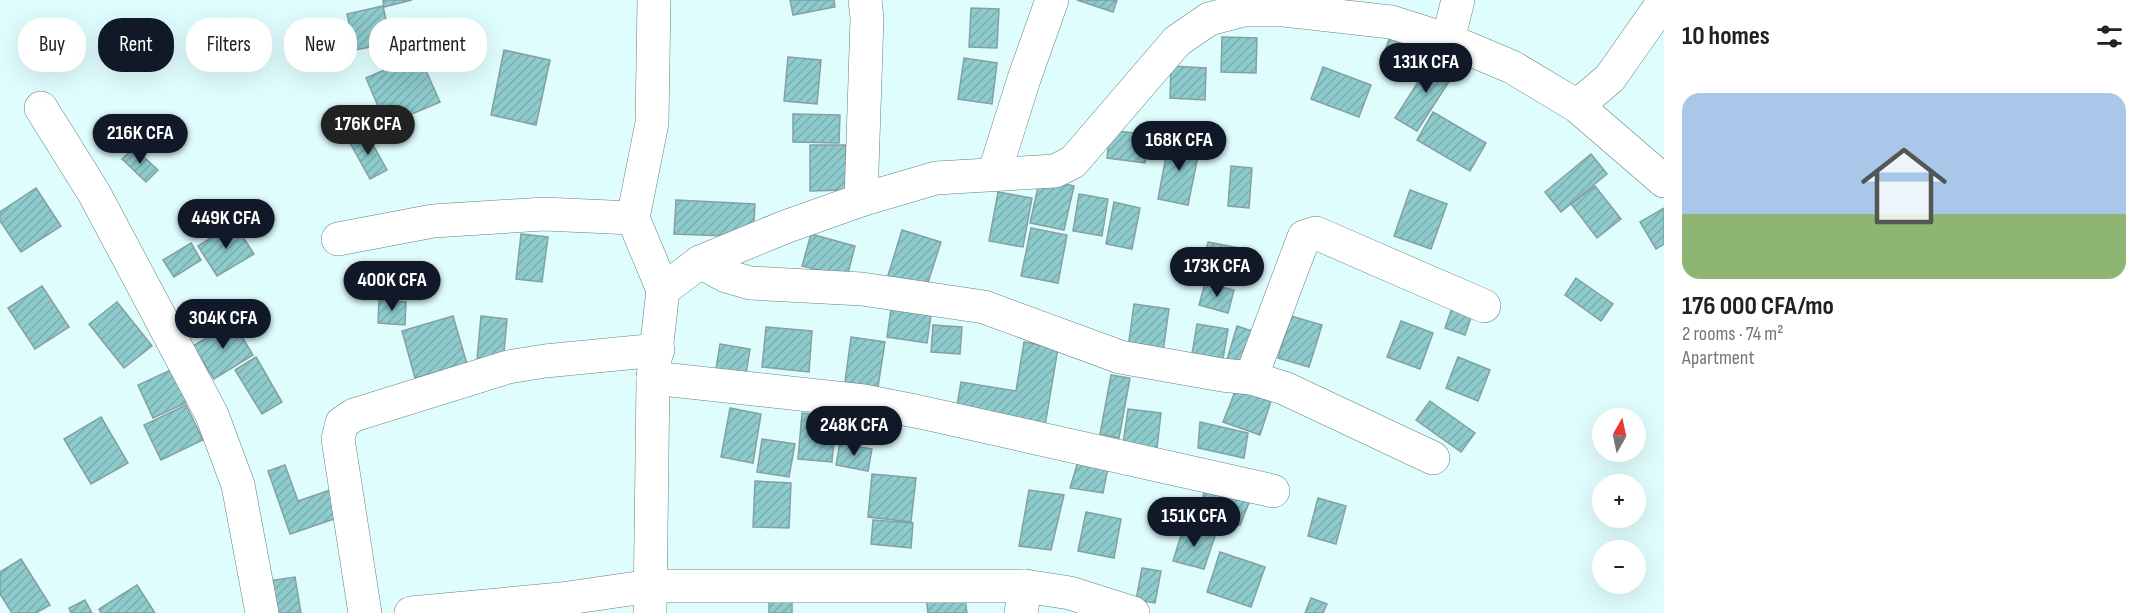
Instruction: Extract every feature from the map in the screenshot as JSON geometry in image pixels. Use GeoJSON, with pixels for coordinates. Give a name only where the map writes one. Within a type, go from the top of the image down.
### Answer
{"type":"FeatureCollection","features":[{"type":"Feature","properties":{"kind":"street"},"geometry":{"type":"LineString","coordinates":[[650,600],[656,364],[663,290],[633,218],[652,123],[654,0]]}},
{"type":"Feature","properties":{"kind":"street"},"geometry":{"type":"LineString","coordinates":[[861,200],[867,18],[865,0]]}},
{"type":"Feature","properties":{"kind":"street"},"geometry":{"type":"LineString","coordinates":[[994,174],[1052,0]]}},
{"type":"Feature","properties":{"kind":"street"},"geometry":{"type":"LineString","coordinates":[[1448,40],[1458,0]]}},
{"type":"Feature","properties":{"kind":"street"},"geometry":{"type":"LineString","coordinates":[[1576,106],[1610,78],[1664,1]]}},
{"type":"Feature","properties":{"kind":"street"},"geometry":{"type":"LineString","coordinates":[[663,290],[700,262],[785,227],[861,200],[936,178],[1055,171],[1073,162],[1177,41],[1209,19],[1245,5],[1284,10],[1345,8],[1448,40],[1512,67],[1576,106],[1664,182]]}},
{"type":"Feature","properties":{"kind":"street"},"geometry":{"type":"LineString","coordinates":[[41,108],[94,193],[212,415],[238,485],[262,613]]}},
{"type":"Feature","properties":{"kind":"street"},"geometry":{"type":"LineString","coordinates":[[338,239],[433,221],[544,214],[633,218]]}},
{"type":"Feature","properties":{"kind":"street"},"geometry":{"type":"LineString","coordinates":[[1251,378],[1304,237],[1316,233],[1484,306]]}},
{"type":"Feature","properties":{"kind":"street"},"geometry":{"type":"LineString","coordinates":[[700,262],[726,276],[750,283],[862,289],[984,307],[1120,357],[1251,378],[1284,388],[1433,458]]}},
{"type":"Feature","properties":{"kind":"street"},"geometry":{"type":"LineString","coordinates":[[365,613],[338,439],[342,423],[354,415],[508,367],[545,361],[656,364],[920,412],[1273,490]]}},
{"type":"Feature","properties":{"kind":"street"},"geometry":{"type":"LineString","coordinates":[[411,613],[561,599],[1023,600],[1070,593],[1133,613]]}},
{"type":"Feature","properties":{"kind":"building"},"geometry":{"type":"Polygon","coordinates":[[[383,0],[412,0],[384,7],[383,0]]]}},
{"type":"Feature","properties":{"kind":"building"},"geometry":{"type":"Polygon","coordinates":[[[790,0],[834,0],[835,7],[793,15],[790,0]]]}},
{"type":"Feature","properties":{"kind":"building"},"geometry":{"type":"Polygon","coordinates":[[[1077,0],[1117,0],[1113,12],[1077,0]]]}},
{"type":"Feature","properties":{"kind":"building"},"geometry":{"type":"Polygon","coordinates":[[[383,6],[386,18],[369,18],[369,47],[357,50],[357,18],[348,18],[347,14],[383,6]]]}},
{"type":"Feature","properties":{"kind":"building"},"geometry":{"type":"Polygon","coordinates":[[[971,8],[999,9],[997,48],[969,47],[971,8]]]}},
{"type":"Feature","properties":{"kind":"building"},"geometry":{"type":"Polygon","coordinates":[[[1222,37],[1257,38],[1256,73],[1221,72],[1222,37]]]}},
{"type":"Feature","properties":{"kind":"building"},"geometry":{"type":"Polygon","coordinates":[[[1390,37],[1415,47],[1409,64],[1383,55],[1390,37]]]}},
{"type":"Feature","properties":{"kind":"building"},"geometry":{"type":"Polygon","coordinates":[[[504,50],[550,60],[536,125],[491,115],[504,50]]]}},
{"type":"Feature","properties":{"kind":"building"},"geometry":{"type":"Polygon","coordinates":[[[788,57],[821,60],[817,104],[784,101],[788,57]]]}},
{"type":"Feature","properties":{"kind":"building"},"geometry":{"type":"Polygon","coordinates":[[[1434,57],[1456,71],[1417,131],[1395,118],[1434,57]]]}},
{"type":"Feature","properties":{"kind":"building"},"geometry":{"type":"Polygon","coordinates":[[[964,58],[997,63],[992,104],[958,99],[964,58]]]}},
{"type":"Feature","properties":{"kind":"building"},"geometry":{"type":"Polygon","coordinates":[[[1171,66],[1206,68],[1205,100],[1170,98],[1171,66]]]}},
{"type":"Feature","properties":{"kind":"building"},"geometry":{"type":"Polygon","coordinates":[[[1323,67],[1371,85],[1359,117],[1311,99],[1323,67]]]}},
{"type":"Feature","properties":{"kind":"building"},"geometry":{"type":"Polygon","coordinates":[[[380,72],[427,72],[440,102],[386,125],[366,78],[380,72]]]}},
{"type":"Feature","properties":{"kind":"building"},"geometry":{"type":"Polygon","coordinates":[[[1433,112],[1486,143],[1470,171],[1417,140],[1433,112]]]}},
{"type":"Feature","properties":{"kind":"building"},"geometry":{"type":"Polygon","coordinates":[[[793,114],[840,115],[839,143],[793,142],[793,114]]]}},
{"type":"Feature","properties":{"kind":"building"},"geometry":{"type":"Polygon","coordinates":[[[1110,130],[1149,135],[1145,163],[1107,158],[1110,130]]]}},
{"type":"Feature","properties":{"kind":"building"},"geometry":{"type":"Polygon","coordinates":[[[366,132],[387,170],[370,179],[349,141],[366,132]]]}},
{"type":"Feature","properties":{"kind":"building"},"geometry":{"type":"Polygon","coordinates":[[[1169,140],[1200,146],[1188,205],[1158,199],[1169,140]]]}},
{"type":"Feature","properties":{"kind":"building"},"geometry":{"type":"Polygon","coordinates":[[[810,145],[846,145],[846,190],[810,191],[810,145]]]}},
{"type":"Feature","properties":{"kind":"building"},"geometry":{"type":"Polygon","coordinates":[[[134,148],[158,170],[146,182],[122,159],[134,148]]]}},
{"type":"Feature","properties":{"kind":"building"},"geometry":{"type":"Polygon","coordinates":[[[1591,154],[1607,174],[1561,212],[1545,192],[1591,154]]]}},
{"type":"Feature","properties":{"kind":"building"},"geometry":{"type":"Polygon","coordinates":[[[1231,166],[1252,168],[1249,208],[1228,206],[1231,166]]]}},
{"type":"Feature","properties":{"kind":"building"},"geometry":{"type":"Polygon","coordinates":[[[1040,178],[1074,186],[1064,230],[1030,223],[1040,178]]]}},
{"type":"Feature","properties":{"kind":"building"},"geometry":{"type":"Polygon","coordinates":[[[1595,186],[1621,219],[1597,238],[1571,204],[1595,186]]]}},
{"type":"Feature","properties":{"kind":"building"},"geometry":{"type":"Polygon","coordinates":[[[36,188],[61,226],[21,252],[0,221],[0,212],[36,188]]]}},
{"type":"Feature","properties":{"kind":"building"},"geometry":{"type":"Polygon","coordinates":[[[1410,190],[1447,204],[1431,249],[1394,236],[1410,190]]]}},
{"type":"Feature","properties":{"kind":"building"},"geometry":{"type":"Polygon","coordinates":[[[998,192],[1032,198],[1023,247],[989,241],[998,192]]]}},
{"type":"Feature","properties":{"kind":"building"},"geometry":{"type":"Polygon","coordinates":[[[1079,194],[1108,199],[1102,236],[1073,231],[1079,194]]]}},
{"type":"Feature","properties":{"kind":"building"},"geometry":{"type":"Polygon","coordinates":[[[676,200],[755,204],[753,237],[674,234],[676,200]]]}},
{"type":"Feature","properties":{"kind":"building"},"geometry":{"type":"Polygon","coordinates":[[[1114,202],[1140,208],[1132,249],[1106,244],[1114,202]]]}},
{"type":"Feature","properties":{"kind":"building"},"geometry":{"type":"Polygon","coordinates":[[[1664,208],[1664,244],[1656,249],[1640,222],[1664,208]]]}},
{"type":"Feature","properties":{"kind":"building"},"geometry":{"type":"Polygon","coordinates":[[[234,223],[254,254],[217,276],[198,246],[234,223]]]}},
{"type":"Feature","properties":{"kind":"building"},"geometry":{"type":"Polygon","coordinates":[[[1031,228],[1067,235],[1058,283],[1021,276],[1031,228]]]}},
{"type":"Feature","properties":{"kind":"building"},"geometry":{"type":"Polygon","coordinates":[[[902,230],[941,242],[924,295],[886,282],[902,230]]]}},
{"type":"Feature","properties":{"kind":"building"},"geometry":{"type":"Polygon","coordinates":[[[521,234],[548,237],[542,282],[516,279],[521,234]]]}},
{"type":"Feature","properties":{"kind":"building"},"geometry":{"type":"Polygon","coordinates":[[[811,234],[855,246],[847,277],[802,266],[811,234]]]}},
{"type":"Feature","properties":{"kind":"building"},"geometry":{"type":"Polygon","coordinates":[[[1208,242],[1245,249],[1239,276],[1202,268],[1208,242]]]}},
{"type":"Feature","properties":{"kind":"building"},"geometry":{"type":"Polygon","coordinates":[[[191,243],[201,260],[174,277],[163,260],[191,243]]]}},
{"type":"Feature","properties":{"kind":"building"},"geometry":{"type":"Polygon","coordinates":[[[1576,278],[1613,304],[1601,321],[1565,295],[1576,278]]]}},
{"type":"Feature","properties":{"kind":"building"},"geometry":{"type":"Polygon","coordinates":[[[1205,283],[1234,290],[1228,313],[1199,305],[1205,283]]]}},
{"type":"Feature","properties":{"kind":"building"},"geometry":{"type":"Polygon","coordinates":[[[42,286],[69,327],[35,349],[8,308],[42,286]]]}},
{"type":"Feature","properties":{"kind":"building"},"geometry":{"type":"Polygon","coordinates":[[[379,300],[406,302],[405,325],[378,323],[379,300]]]}},
{"type":"Feature","properties":{"kind":"building"},"geometry":{"type":"Polygon","coordinates":[[[117,302],[152,346],[124,368],[89,324],[117,302]]]}},
{"type":"Feature","properties":{"kind":"building"},"geometry":{"type":"Polygon","coordinates":[[[892,302],[932,308],[927,343],[887,337],[892,302]]]}},
{"type":"Feature","properties":{"kind":"building"},"geometry":{"type":"Polygon","coordinates":[[[1454,302],[1474,309],[1465,335],[1445,328],[1454,302]]]}},
{"type":"Feature","properties":{"kind":"building"},"geometry":{"type":"Polygon","coordinates":[[[1134,304],[1169,309],[1163,352],[1128,348],[1134,304]]]}},
{"type":"Feature","properties":{"kind":"building"},"geometry":{"type":"Polygon","coordinates":[[[453,316],[467,364],[415,378],[402,331],[453,316]]]}},
{"type":"Feature","properties":{"kind":"building"},"geometry":{"type":"Polygon","coordinates":[[[481,316],[507,319],[503,363],[477,360],[481,316]]]}},
{"type":"Feature","properties":{"kind":"building"},"geometry":{"type":"Polygon","coordinates":[[[1291,316],[1322,325],[1309,367],[1278,358],[1291,316]]]}},
{"type":"Feature","properties":{"kind":"building"},"geometry":{"type":"Polygon","coordinates":[[[1401,321],[1433,333],[1420,369],[1387,357],[1401,321]]]}},
{"type":"Feature","properties":{"kind":"building"},"geometry":{"type":"Polygon","coordinates":[[[233,322],[253,355],[214,379],[193,346],[233,322]]]}},
{"type":"Feature","properties":{"kind":"building"},"geometry":{"type":"Polygon","coordinates":[[[1197,324],[1228,329],[1223,359],[1192,354],[1197,324]]]}},
{"type":"Feature","properties":{"kind":"building"},"geometry":{"type":"Polygon","coordinates":[[[933,325],[962,327],[960,354],[931,352],[933,325]]]}},
{"type":"Feature","properties":{"kind":"building"},"geometry":{"type":"Polygon","coordinates":[[[1237,326],[1255,332],[1244,368],[1226,363],[1237,326]]]}},
{"type":"Feature","properties":{"kind":"building"},"geometry":{"type":"Polygon","coordinates":[[[766,327],[812,331],[809,372],[762,367],[766,327]]]}},
{"type":"Feature","properties":{"kind":"building"},"geometry":{"type":"Polygon","coordinates":[[[851,337],[885,342],[878,387],[845,382],[851,337]]]}},
{"type":"Feature","properties":{"kind":"building"},"geometry":{"type":"Polygon","coordinates":[[[1024,342],[1058,348],[1045,426],[956,411],[961,382],[1016,391],[1024,342]]]}},
{"type":"Feature","properties":{"kind":"building"},"geometry":{"type":"Polygon","coordinates":[[[720,344],[750,349],[746,374],[716,369],[720,344]]]}},
{"type":"Feature","properties":{"kind":"building"},"geometry":{"type":"Polygon","coordinates":[[[256,357],[282,402],[262,414],[235,370],[256,357]]]}},
{"type":"Feature","properties":{"kind":"building"},"geometry":{"type":"Polygon","coordinates":[[[1458,357],[1490,370],[1478,401],[1446,388],[1458,357]]]}},
{"type":"Feature","properties":{"kind":"building"},"geometry":{"type":"Polygon","coordinates":[[[173,369],[188,402],[153,418],[138,385],[173,369]]]}},
{"type":"Feature","properties":{"kind":"building"},"geometry":{"type":"Polygon","coordinates":[[[1111,375],[1130,378],[1119,438],[1100,434],[1111,375]]]}},
{"type":"Feature","properties":{"kind":"building"},"geometry":{"type":"Polygon","coordinates":[[[1238,384],[1273,395],[1260,435],[1223,422],[1238,384]]]}},
{"type":"Feature","properties":{"kind":"building"},"geometry":{"type":"Polygon","coordinates":[[[1430,401],[1475,433],[1461,452],[1416,420],[1430,401]]]}},
{"type":"Feature","properties":{"kind":"building"},"geometry":{"type":"Polygon","coordinates":[[[186,405],[203,440],[161,460],[144,425],[186,405]]]}},
{"type":"Feature","properties":{"kind":"building"},"geometry":{"type":"Polygon","coordinates":[[[730,408],[761,414],[753,463],[721,457],[730,408]]]}},
{"type":"Feature","properties":{"kind":"building"},"geometry":{"type":"Polygon","coordinates":[[[1128,409],[1161,413],[1157,448],[1123,444],[1128,409]]]}},
{"type":"Feature","properties":{"kind":"building"},"geometry":{"type":"Polygon","coordinates":[[[802,413],[836,417],[832,462],[798,459],[802,413]]]}},
{"type":"Feature","properties":{"kind":"building"},"geometry":{"type":"Polygon","coordinates":[[[101,417],[128,463],[91,484],[64,439],[101,417]]]}},
{"type":"Feature","properties":{"kind":"building"},"geometry":{"type":"Polygon","coordinates":[[[1200,422],[1248,433],[1244,458],[1198,448],[1200,422]]]}},
{"type":"Feature","properties":{"kind":"building"},"geometry":{"type":"Polygon","coordinates":[[[762,439],[795,444],[789,477],[757,472],[762,439]]]}},
{"type":"Feature","properties":{"kind":"building"},"geometry":{"type":"Polygon","coordinates":[[[840,443],[872,449],[868,471],[836,465],[840,443]]]}},
{"type":"Feature","properties":{"kind":"building"},"geometry":{"type":"Polygon","coordinates":[[[1080,455],[1109,462],[1103,493],[1070,488],[1080,455]]]}},
{"type":"Feature","properties":{"kind":"building"},"geometry":{"type":"Polygon","coordinates":[[[285,465],[298,501],[336,488],[346,515],[290,534],[268,471],[285,465]]]}},
{"type":"Feature","properties":{"kind":"building"},"geometry":{"type":"Polygon","coordinates":[[[872,474],[916,478],[911,522],[868,517],[872,474]]]}},
{"type":"Feature","properties":{"kind":"building"},"geometry":{"type":"Polygon","coordinates":[[[755,481],[791,483],[789,528],[753,527],[755,481]]]}},
{"type":"Feature","properties":{"kind":"building"},"geometry":{"type":"Polygon","coordinates":[[[1207,481],[1253,493],[1240,525],[1198,515],[1207,481]]]}},
{"type":"Feature","properties":{"kind":"building"},"geometry":{"type":"Polygon","coordinates":[[[1029,490],[1064,495],[1051,550],[1019,546],[1029,490]]]}},
{"type":"Feature","properties":{"kind":"building"},"geometry":{"type":"Polygon","coordinates":[[[1318,498],[1346,506],[1336,544],[1308,536],[1318,498]]]}},
{"type":"Feature","properties":{"kind":"building"},"geometry":{"type":"Polygon","coordinates":[[[1086,512],[1121,519],[1114,558],[1078,551],[1086,512]]]}},
{"type":"Feature","properties":{"kind":"building"},"geometry":{"type":"Polygon","coordinates":[[[873,520],[913,523],[911,548],[871,544],[873,520]]]}},
{"type":"Feature","properties":{"kind":"building"},"geometry":{"type":"Polygon","coordinates":[[[1184,526],[1215,536],[1204,569],[1173,561],[1184,526]]]}},
{"type":"Feature","properties":{"kind":"building"},"geometry":{"type":"Polygon","coordinates":[[[1220,552],[1265,567],[1251,607],[1207,592],[1220,552]]]}},
{"type":"Feature","properties":{"kind":"building"},"geometry":{"type":"Polygon","coordinates":[[[21,559],[50,605],[36,613],[12,613],[0,594],[0,572],[21,559]]]}},
{"type":"Feature","properties":{"kind":"building"},"geometry":{"type":"Polygon","coordinates":[[[1142,568],[1161,571],[1155,603],[1136,600],[1142,568]]]}},
{"type":"Feature","properties":{"kind":"building"},"geometry":{"type":"Polygon","coordinates":[[[295,577],[301,613],[274,613],[269,581],[295,577]]]}},
{"type":"Feature","properties":{"kind":"building"},"geometry":{"type":"Polygon","coordinates":[[[137,585],[155,613],[101,613],[99,609],[137,585]]]}},
{"type":"Feature","properties":{"kind":"building"},"geometry":{"type":"Polygon","coordinates":[[[964,592],[967,613],[928,613],[926,597],[964,592]]]}},
{"type":"Feature","properties":{"kind":"building"},"geometry":{"type":"Polygon","coordinates":[[[1311,598],[1327,604],[1323,613],[1305,613],[1311,598]]]}},
{"type":"Feature","properties":{"kind":"building"},"geometry":{"type":"Polygon","coordinates":[[[769,599],[792,599],[792,613],[769,613],[769,599]]]}},
{"type":"Feature","properties":{"kind":"building"},"geometry":{"type":"Polygon","coordinates":[[[85,600],[92,613],[71,613],[69,608],[85,600]]]}}]}
